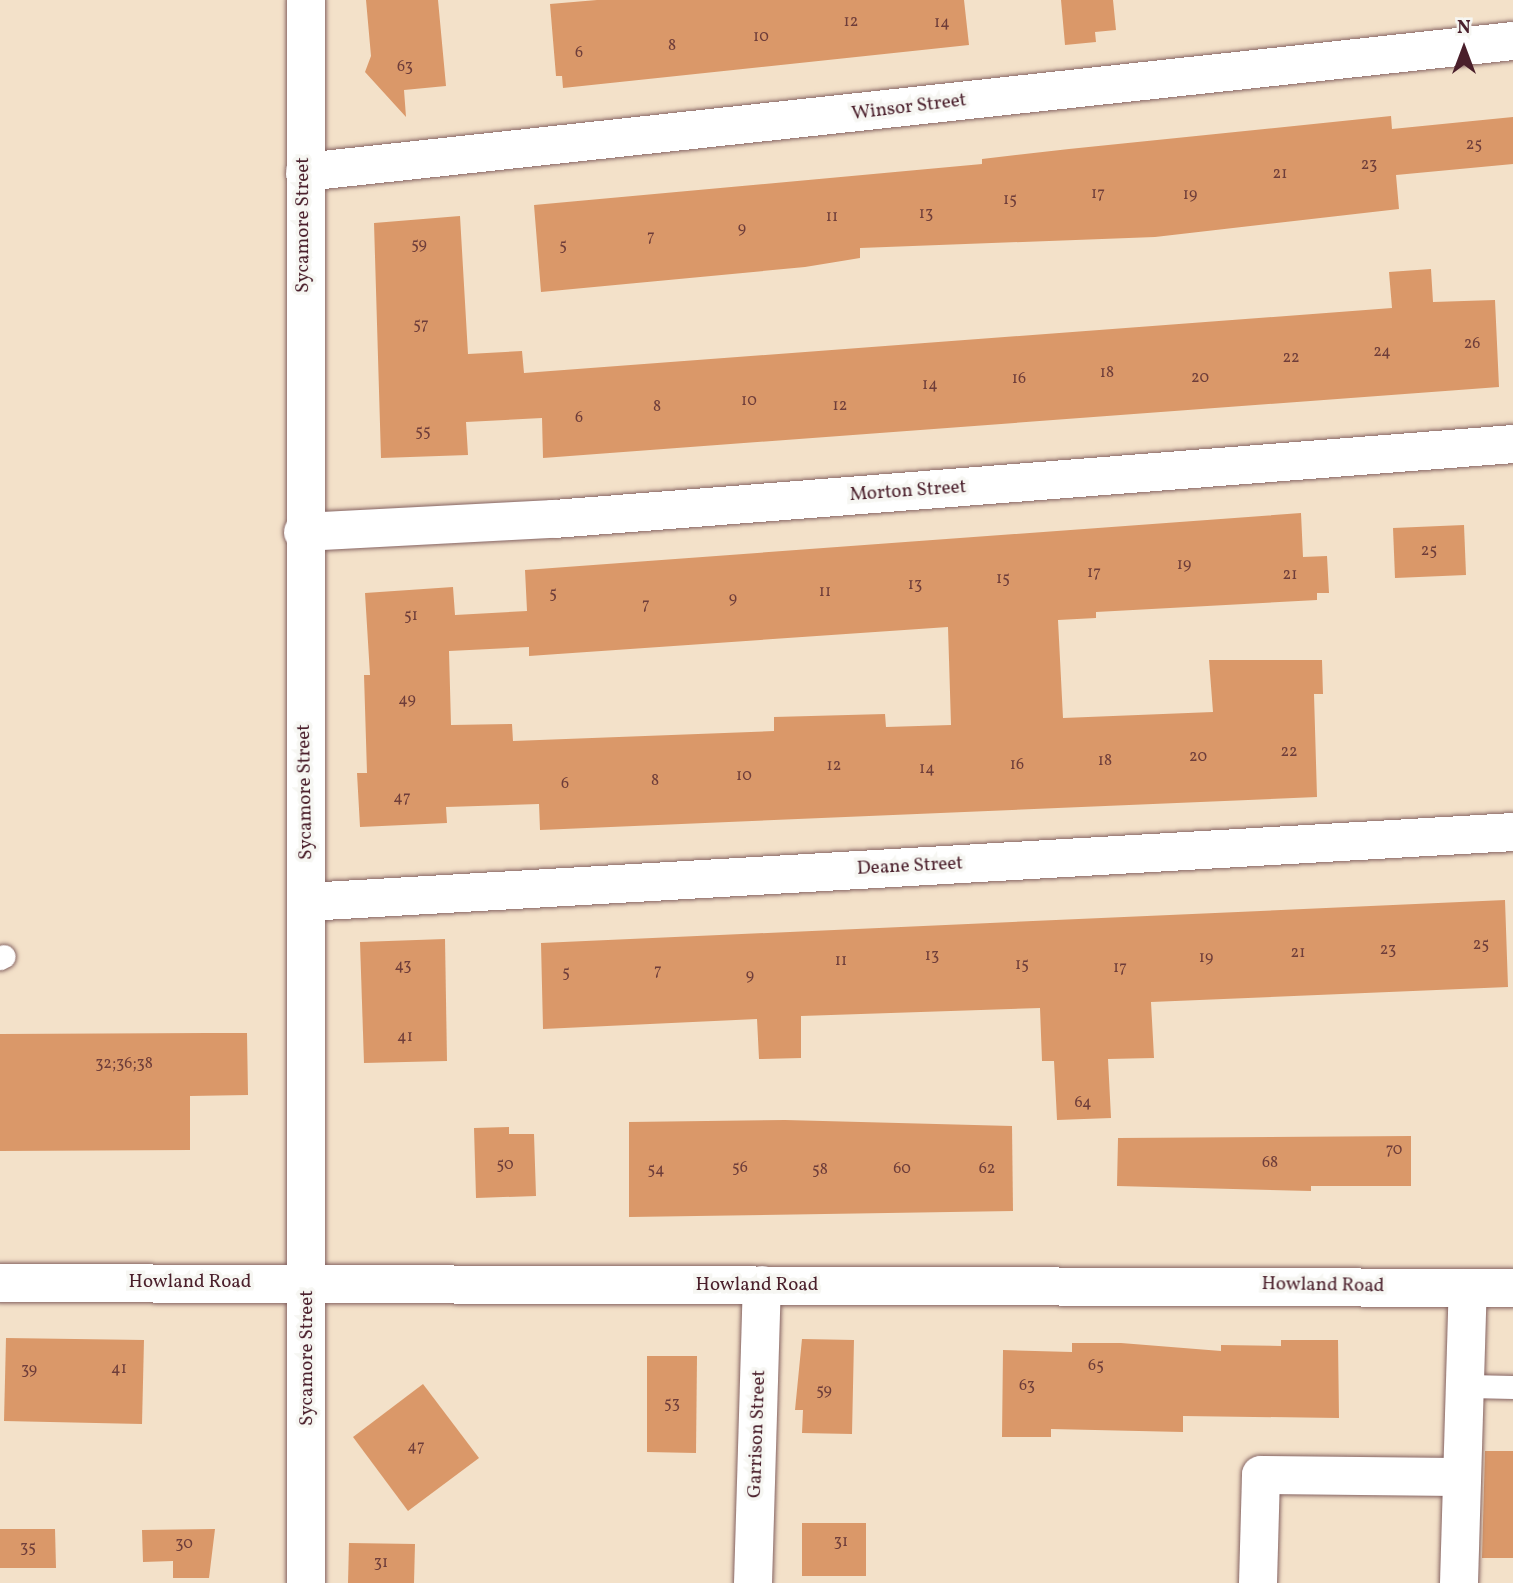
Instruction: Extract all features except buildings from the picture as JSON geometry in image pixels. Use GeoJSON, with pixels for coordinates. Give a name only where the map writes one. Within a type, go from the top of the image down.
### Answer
{"type":"FeatureCollection","features":[{"type":"Feature","properties":{"kind":"street","name":"Sycamore Street"},"geometry":{"type":"LineString","coordinates":[[306,0],[303,531],[307,902],[306,1583]]}},
{"type":"Feature","properties":{"kind":"street","name":"Winsor Street"},"geometry":{"type":"LineString","coordinates":[[305,172],[1513,41]]}},
{"type":"Feature","properties":{"kind":"street","name":"Morton Street"},"geometry":{"type":"LineString","coordinates":[[303,531],[554,519],[1513,444]]}},
{"type":"Feature","properties":{"kind":"street","name":"Deane Street"},"geometry":{"type":"LineString","coordinates":[[307,902],[1513,832]]}},
{"type":"Feature","properties":{"kind":"street","name":"Howland Road"},"geometry":{"type":"LineString","coordinates":[[0,1283],[1513,1288]]}},
{"type":"Feature","properties":{"kind":"street","name":"Garrison Street"},"geometry":{"type":"LineString","coordinates":[[753,1583],[762,1285]]}},
{"type":"Feature","properties":{"kind":"street"},"geometry":{"type":"LineString","coordinates":[[1459,1583],[1460,1477],[1469,1386],[1468,1288]]}},
{"type":"Feature","properties":{"kind":"street"},"geometry":{"type":"LineString","coordinates":[[1258,1583],[1261,1475],[1460,1477]]}},
{"type":"Feature","properties":{"kind":"lane"},"geometry":{"type":"LineString","coordinates":[[1469,1386],[1513,1387]]}}]}
